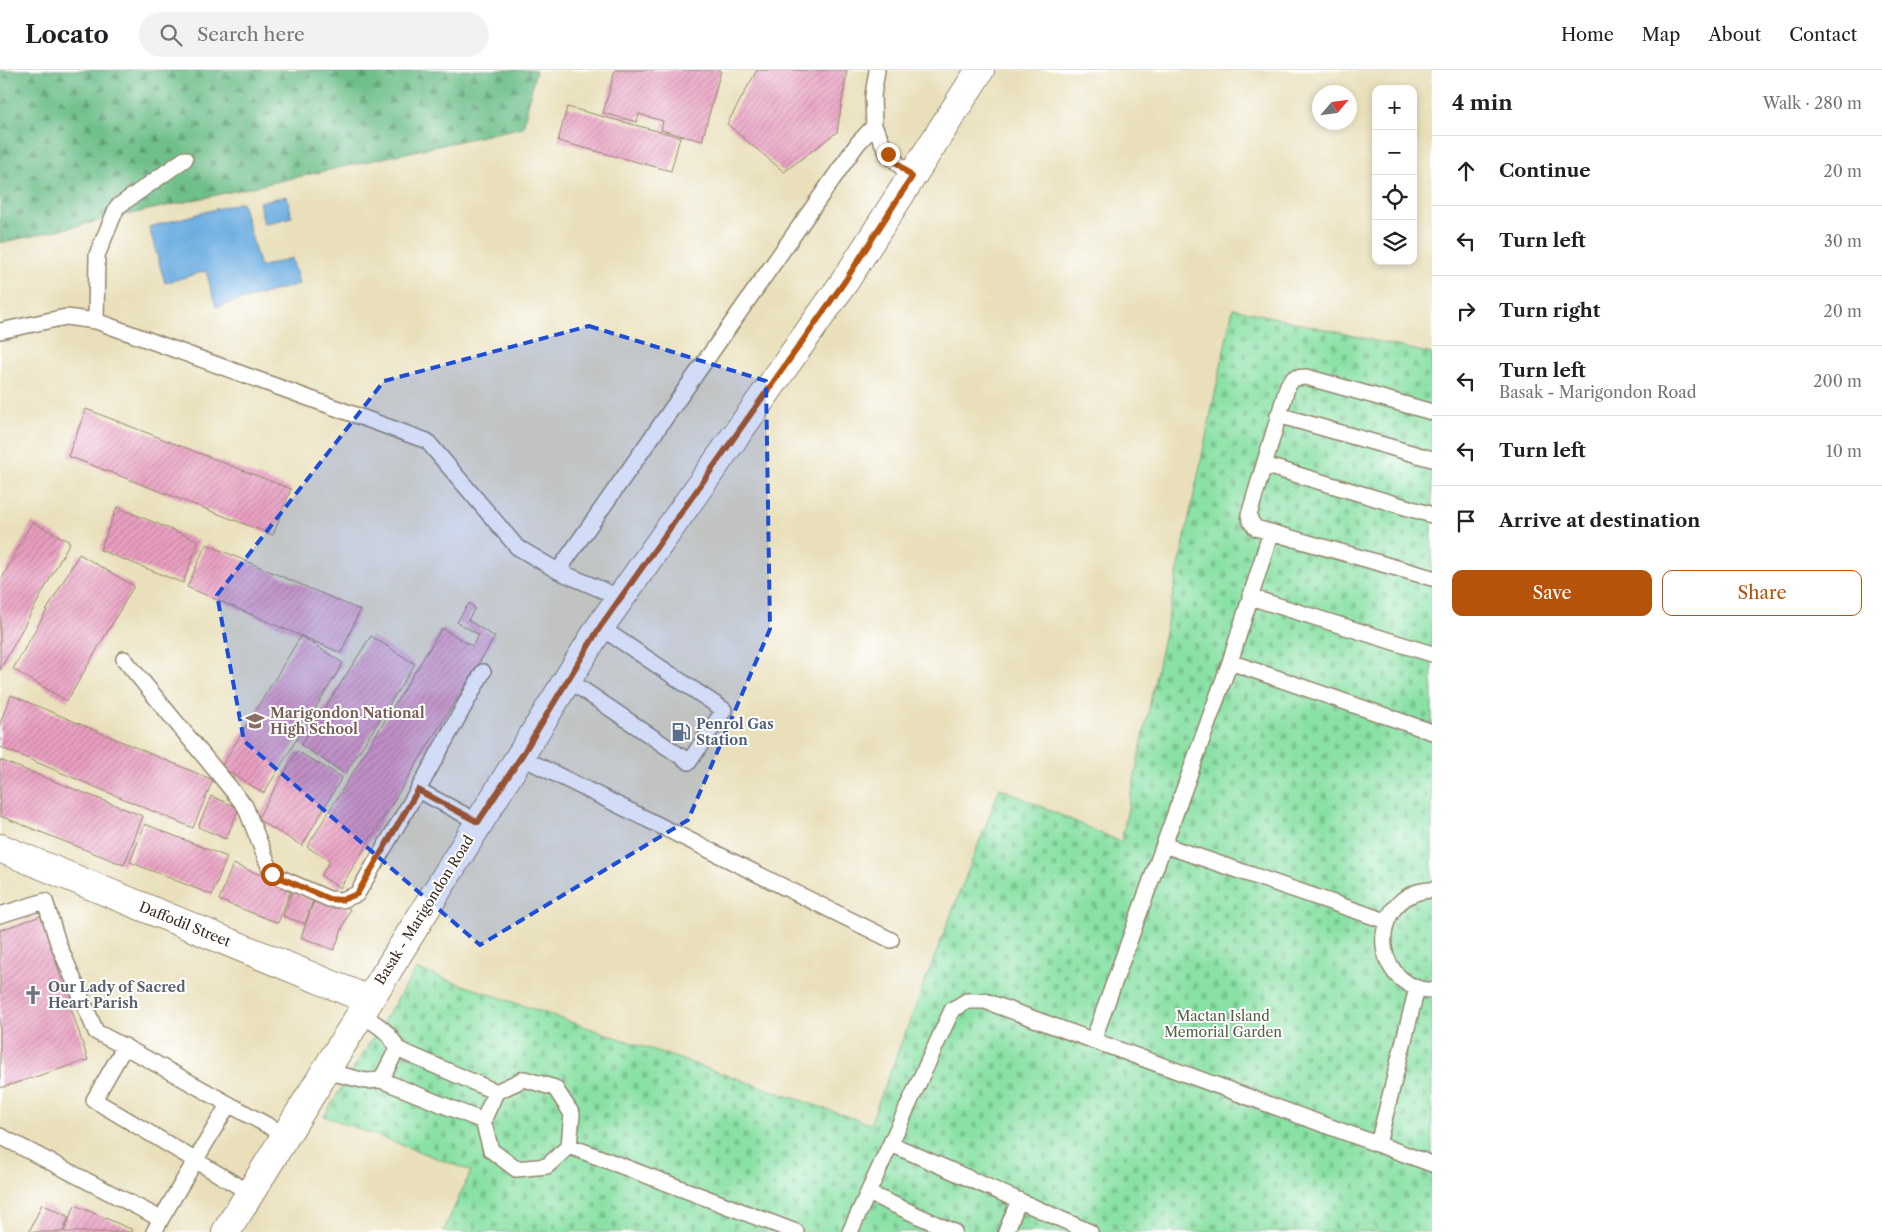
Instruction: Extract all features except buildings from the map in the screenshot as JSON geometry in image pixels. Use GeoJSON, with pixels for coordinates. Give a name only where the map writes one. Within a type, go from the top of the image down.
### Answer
{"type":"FeatureCollection","features":[{"type":"Feature","properties":{"kind":"main road","name":"Basak - Marigondon Road"},"geometry":{"type":"LineString","coordinates":[[226,1232],[600,627],[845,281],[980,70]]}},
{"type":"Feature","properties":{"kind":"main road","name":"Daffodil Street"},"geometry":{"type":"LineString","coordinates":[[0,848],[365,1007]]}},
{"type":"Feature","properties":{"kind":"lane"},"geometry":{"type":"LineString","coordinates":[[877,70],[873,96],[874,126],[888,154],[912,177]]}},
{"type":"Feature","properties":{"kind":"lane"},"geometry":{"type":"LineString","coordinates":[[558,572],[858,143],[874,126]]}},
{"type":"Feature","properties":{"kind":"lane"},"geometry":{"type":"LineString","coordinates":[[96,321],[97,255],[117,207],[185,159]]}},
{"type":"Feature","properties":{"kind":"lane"},"geometry":{"type":"LineString","coordinates":[[0,332],[66,317],[96,321],[427,442],[517,547],[558,572],[621,598]]}},
{"type":"Feature","properties":{"kind":"lane"},"geometry":{"type":"LineString","coordinates":[[1432,412],[1306,377],[1294,378],[1288,385],[1278,415],[1249,515],[1251,522],[1256,528],[1432,578]]}},
{"type":"Feature","properties":{"kind":"lane"},"geometry":{"type":"LineString","coordinates":[[1278,415],[1432,459]]}},
{"type":"Feature","properties":{"kind":"lane"},"geometry":{"type":"LineString","coordinates":[[1264,465],[1432,515]]}},
{"type":"Feature","properties":{"kind":"lane"},"geometry":{"type":"LineString","coordinates":[[1093,1041],[1230,662],[1270,532]]}},
{"type":"Feature","properties":{"kind":"lane"},"geometry":{"type":"LineString","coordinates":[[1250,597],[1432,654]]}},
{"type":"Feature","properties":{"kind":"lane"},"geometry":{"type":"LineString","coordinates":[[567,679],[689,762],[724,710],[600,627]]}},
{"type":"Feature","properties":{"kind":"lane"},"geometry":{"type":"LineString","coordinates":[[124,658],[245,806],[272,874],[329,899],[342,900],[357,894],[418,790],[483,672]]}},
{"type":"Feature","properties":{"kind":"lane"},"geometry":{"type":"LineString","coordinates":[[1230,662],[1432,732]]}},
{"type":"Feature","properties":{"kind":"lane"},"geometry":{"type":"LineString","coordinates":[[521,757],[891,940]]}},
{"type":"Feature","properties":{"kind":"lane"},"geometry":{"type":"LineString","coordinates":[[418,790],[478,822]]}},
{"type":"Feature","properties":{"kind":"lane"},"geometry":{"type":"LineString","coordinates":[[1164,844],[1386,921]]}},
{"type":"Feature","properties":{"kind":"lane"},"geometry":{"type":"LineString","coordinates":[[1378,1144],[1425,989],[1399,978],[1387,962],[1382,941],[1386,921],[1396,906],[1412,894],[1432,890]]}},
{"type":"Feature","properties":{"kind":"lane"},"geometry":{"type":"LineString","coordinates":[[0,915],[45,901],[58,944],[96,1032],[125,1046],[228,1105],[286,1135]]}},
{"type":"Feature","properties":{"kind":"lane"},"geometry":{"type":"LineString","coordinates":[[850,1232],[952,1010],[967,1002],[985,1001],[1432,1164]]}},
{"type":"Feature","properties":{"kind":"lane"},"geometry":{"type":"LineString","coordinates":[[365,1007],[393,1038],[397,1049],[496,1092]]}},
{"type":"Feature","properties":{"kind":"lane"},"geometry":{"type":"LineString","coordinates":[[125,1046],[94,1100],[250,1193]]}},
{"type":"Feature","properties":{"kind":"lane"},"geometry":{"type":"LineString","coordinates":[[381,1080],[397,1049]]}},
{"type":"Feature","properties":{"kind":"lane"},"geometry":{"type":"LineString","coordinates":[[325,1071],[366,1081],[381,1080],[483,1120]]}},
{"type":"Feature","properties":{"kind":"lane"},"geometry":{"type":"LineString","coordinates":[[524,1080],[554,1088],[572,1114],[569,1146],[547,1166],[516,1169],[490,1150],[483,1120],[496,1092],[524,1080]]}},
{"type":"Feature","properties":{"kind":"lane"},"geometry":{"type":"LineString","coordinates":[[0,1136],[157,1226],[228,1105]]}},
{"type":"Feature","properties":{"kind":"lane"},"geometry":{"type":"LineString","coordinates":[[891,1144],[1090,1232]]}},
{"type":"Feature","properties":{"kind":"lane"},"geometry":{"type":"LineString","coordinates":[[569,1146],[796,1232]]}},
{"type":"Feature","properties":{"kind":"lane"},"geometry":{"type":"LineString","coordinates":[[868,1193],[954,1232]]}},
{"type":"Feature","properties":{"kind":"lane"},"geometry":{"type":"LineString","coordinates":[[1006,1232],[1019,1200]]}},
{"type":"Feature","properties":{"kind":"highlighted area"},"geometry":{"type":"Polygon","coordinates":[[[589,326],[766,381],[770,629],[688,820],[480,945],[244,741],[217,595],[384,381],[589,326]]]}},
{"type":"Feature","properties":{"kind":"green space"},"geometry":{"type":"Polygon","coordinates":[[[0,70],[536,70],[523,127],[0,243],[0,70]]]}},
{"type":"Feature","properties":{"kind":"green space","name":"Mactan Island Memorial Garden"},"geometry":{"type":"Polygon","coordinates":[[[1233,308],[1432,354],[1432,1232],[443,1232],[471,1171],[324,1116],[416,969],[870,1124],[1000,788],[1121,842],[1233,308]]]}},
{"type":"Feature","properties":{"kind":"water"},"geometry":{"type":"Polygon","coordinates":[[[287,196],[292,217],[264,224],[259,202],[287,196]]]}},
{"type":"Feature","properties":{"kind":"water"},"geometry":{"type":"Polygon","coordinates":[[[242,202],[260,267],[292,258],[299,284],[216,307],[206,271],[165,283],[149,227],[242,202]]]}},
{"type":"Feature","properties":{"kind":"place","name":"Marigondon National High School"},"geometry":{"type":"Point","coordinates":[255,721]}},
{"type":"Feature","properties":{"kind":"place","name":"Penrol Gas Station"},"geometry":{"type":"Point","coordinates":[681,732]}},
{"type":"Feature","properties":{"kind":"place","name":"Our Lady of Sacred Heart Parish"},"geometry":{"type":"Point","coordinates":[33,995]}},
{"type":"Feature","properties":{"kind":"route"},"geometry":{"type":"LineString","coordinates":[[272,874],[329,899],[342,900],[357,894],[418,790],[478,822],[521,757],[600,627],[845,281],[912,177],[888,154]]}}]}
